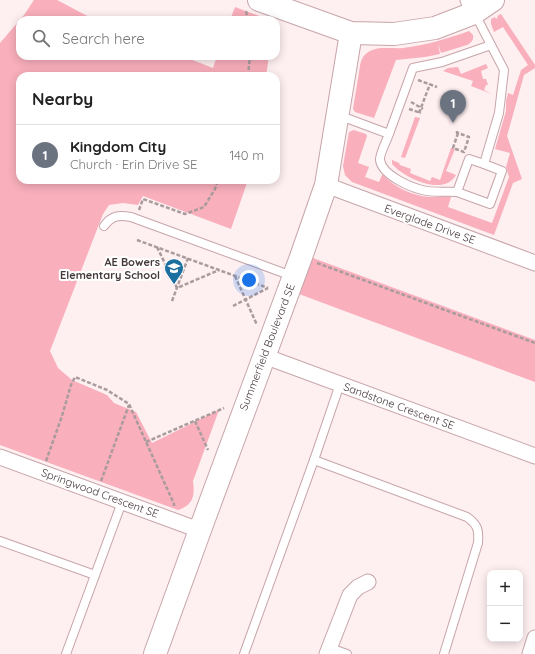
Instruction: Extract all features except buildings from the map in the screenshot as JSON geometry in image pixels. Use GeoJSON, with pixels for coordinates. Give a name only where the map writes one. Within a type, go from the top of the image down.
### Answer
{"type":"FeatureCollection","features":[{"type":"Feature","properties":{"kind":"street"},"geometry":{"type":"LineString","coordinates":[[259,0],[351,33],[394,34],[442,26],[471,6],[493,0]]}},
{"type":"Feature","properties":{"kind":"street","name":"Summerfield Boulevard SE"},"geometry":{"type":"LineString","coordinates":[[155,654],[326,185],[351,33]]}},
{"type":"Feature","properties":{"kind":"street","name":"Everglade Drive SE"},"geometry":{"type":"LineString","coordinates":[[326,185],[535,263]]}},
{"type":"Feature","properties":{"kind":"street","name":"Sandstone Crescent SE"},"geometry":{"type":"LineString","coordinates":[[264,356],[535,456]]}},
{"type":"Feature","properties":{"kind":"street","name":"Springwood Crescent SE"},"geometry":{"type":"LineString","coordinates":[[0,457],[199,530]]}},
{"type":"Feature","properties":{"kind":"street"},"geometry":{"type":"LineString","coordinates":[[329,651],[350,595],[358,587],[368,582]]}},
{"type":"Feature","properties":{"kind":"street"},"geometry":{"type":"LineString","coordinates":[[530,654],[535,638]]}},
{"type":"Feature","properties":{"kind":"lane"},"geometry":{"type":"LineString","coordinates":[[471,6],[504,70],[499,113],[484,164]]}},
{"type":"Feature","properties":{"kind":"lane"},"geometry":{"type":"LineString","coordinates":[[457,192],[469,159],[502,171],[490,204],[457,192],[423,190],[404,183],[383,168],[380,160],[413,68],[442,62],[491,45]]}},
{"type":"Feature","properties":{"kind":"lane"},"geometry":{"type":"LineString","coordinates":[[337,115],[389,134]]}},
{"type":"Feature","properties":{"kind":"lane"},"geometry":{"type":"LineString","coordinates":[[104,226],[109,219],[123,215],[297,267]]}},
{"type":"Feature","properties":{"kind":"lane"},"geometry":{"type":"LineString","coordinates":[[244,654],[340,384]]}},
{"type":"Feature","properties":{"kind":"lane"},"geometry":{"type":"LineString","coordinates":[[314,460],[467,517],[475,523],[479,534],[478,543],[444,654]]}},
{"type":"Feature","properties":{"kind":"lane"},"geometry":{"type":"LineString","coordinates":[[66,654],[122,502]]}},
{"type":"Feature","properties":{"kind":"lane"},"geometry":{"type":"LineString","coordinates":[[0,541],[95,575]]}},
{"type":"Feature","properties":{"kind":"lane"},"geometry":{"type":"LineString","coordinates":[[329,651],[347,654]]}},
{"type":"Feature","properties":{"kind":"path"},"geometry":{"type":"LineString","coordinates":[[248,72],[250,60]]}},
{"type":"Feature","properties":{"kind":"path"},"geometry":{"type":"LineString","coordinates":[[409,77],[437,87]]}},
{"type":"Feature","properties":{"kind":"path"},"geometry":{"type":"LineString","coordinates":[[400,102],[420,113],[430,84]]}},
{"type":"Feature","properties":{"kind":"path"},"geometry":{"type":"LineString","coordinates":[[400,102],[422,108]]}},
{"type":"Feature","properties":{"kind":"path"},"geometry":{"type":"LineString","coordinates":[[457,134],[469,137],[464,152],[453,148],[457,134]]}},
{"type":"Feature","properties":{"kind":"path"},"geometry":{"type":"LineString","coordinates":[[136,218],[143,199],[185,214],[204,208],[217,184]]}},
{"type":"Feature","properties":{"kind":"path"},"geometry":{"type":"LineString","coordinates":[[137,240],[268,288]]}},
{"type":"Feature","properties":{"kind":"path"},"geometry":{"type":"LineString","coordinates":[[156,247],[177,288]]}},
{"type":"Feature","properties":{"kind":"path"},"geometry":{"type":"LineString","coordinates":[[172,301],[188,258]]}},
{"type":"Feature","properties":{"kind":"path"},"geometry":{"type":"LineString","coordinates":[[297,267],[535,343]]}},
{"type":"Feature","properties":{"kind":"path"},"geometry":{"type":"LineString","coordinates":[[177,288],[219,270]]}},
{"type":"Feature","properties":{"kind":"path"},"geometry":{"type":"LineString","coordinates":[[235,276],[257,326]]}},
{"type":"Feature","properties":{"kind":"path"},"geometry":{"type":"LineString","coordinates":[[233,306],[274,285]]}},
{"type":"Feature","properties":{"kind":"path"},"geometry":{"type":"LineString","coordinates":[[45,464],[75,377],[107,390],[129,404],[174,504],[174,521]]}},
{"type":"Feature","properties":{"kind":"path"},"geometry":{"type":"LineString","coordinates":[[100,484],[129,404]]}},
{"type":"Feature","properties":{"kind":"path"},"geometry":{"type":"LineString","coordinates":[[146,442],[224,408]]}},
{"type":"Feature","properties":{"kind":"path"},"geometry":{"type":"LineString","coordinates":[[195,421],[208,450]]}},
{"type":"Feature","properties":{"kind":"shaded area"},"geometry":{"type":"Polygon","coordinates":[[[34,0],[57,0],[87,16],[23,16],[34,0]]]}},
{"type":"Feature","properties":{"kind":"shaded area"},"geometry":{"type":"Polygon","coordinates":[[[235,7],[259,16],[232,16],[235,7]]]}},
{"type":"Feature","properties":{"kind":"shaded area"},"geometry":{"type":"Polygon","coordinates":[[[501,14],[535,65],[535,68],[524,75],[507,136],[522,179],[513,183],[494,235],[352,182],[345,175],[343,166],[349,132],[354,130],[366,134],[367,136],[358,163],[369,167],[365,177],[379,182],[383,175],[398,187],[410,193],[429,197],[451,197],[448,207],[492,223],[509,177],[506,167],[510,153],[495,149],[506,111],[508,93],[513,95],[521,70],[528,65],[503,27],[494,32],[491,19],[495,17],[496,19],[498,17],[497,16],[501,14]]]}},
{"type":"Feature","properties":{"kind":"shaded area"},"geometry":{"type":"Polygon","coordinates":[[[16,24],[16,60],[192,60],[213,68],[216,60],[268,60],[267,72],[16,72],[16,184],[247,184],[231,229],[143,196],[138,205],[123,203],[109,205],[103,214],[50,351],[58,368],[72,380],[107,395],[114,403],[136,412],[152,443],[219,410],[193,481],[194,491],[192,499],[190,503],[178,510],[0,445],[0,43],[16,24]]]}},
{"type":"Feature","properties":{"kind":"shaded area"},"geometry":{"type":"Polygon","coordinates":[[[469,31],[473,35],[473,38],[467,45],[441,53],[438,43],[440,54],[396,60],[374,118],[355,112],[353,109],[360,63],[368,52],[374,49],[403,48],[420,45],[469,31]]]}},
{"type":"Feature","properties":{"kind":"shaded area"},"geometry":{"type":"Polygon","coordinates":[[[486,64],[488,68],[481,71],[483,79],[486,79],[488,85],[486,85],[484,90],[492,94],[471,86],[473,81],[443,71],[448,68],[458,67],[461,74],[486,64]]]}},
{"type":"Feature","properties":{"kind":"shaded area"},"geometry":{"type":"Polygon","coordinates":[[[415,117],[420,118],[405,158],[401,157],[415,117]]]}},
{"type":"Feature","properties":{"kind":"shaded area"},"geometry":{"type":"Polygon","coordinates":[[[451,148],[455,149],[446,171],[456,175],[443,185],[424,183],[414,179],[405,175],[392,164],[392,160],[411,169],[410,173],[430,181],[432,177],[440,180],[451,148]]]}},
{"type":"Feature","properties":{"kind":"shaded area"},"geometry":{"type":"Polygon","coordinates":[[[313,258],[535,340],[535,382],[299,294],[313,258]]]}},
{"type":"Feature","properties":{"kind":"place","name":"Kingdom City"},"geometry":{"type":"Point","coordinates":[453,123]}},
{"type":"Feature","properties":{"kind":"place","name":"AE Bowers Elementary School"},"geometry":{"type":"Point","coordinates":[174,285]}}]}
